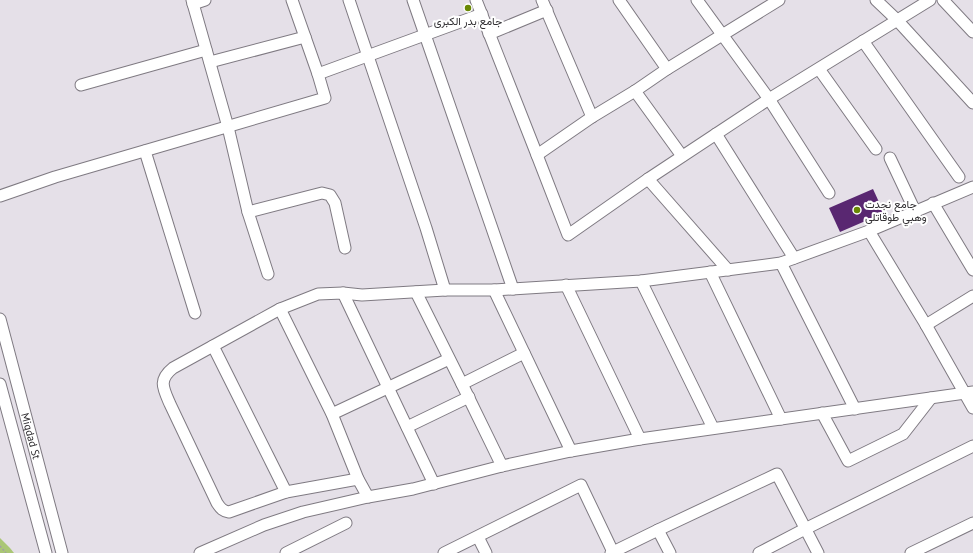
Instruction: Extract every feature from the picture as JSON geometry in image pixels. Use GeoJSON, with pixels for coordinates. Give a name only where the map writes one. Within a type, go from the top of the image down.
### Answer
{"type":"FeatureCollection","features":[{"type":"Feature","properties":{"kind":"street"},"geometry":{"type":"LineString","coordinates":[[205,0],[192,2],[228,127],[248,212],[268,274]]}},
{"type":"Feature","properties":{"kind":"street"},"geometry":{"type":"LineString","coordinates":[[0,196],[55,177],[325,98],[292,0]]}},
{"type":"Feature","properties":{"kind":"street"},"geometry":{"type":"LineString","coordinates":[[349,0],[426,228],[444,290]]}},
{"type":"Feature","properties":{"kind":"street"},"geometry":{"type":"LineString","coordinates":[[412,0],[513,289]]}},
{"type":"Feature","properties":{"kind":"street"},"geometry":{"type":"LineString","coordinates":[[476,0],[568,235],[648,179],[769,99],[930,0]]}},
{"type":"Feature","properties":{"kind":"street"},"geometry":{"type":"LineString","coordinates":[[619,0],[667,69]]}},
{"type":"Feature","properties":{"kind":"street"},"geometry":{"type":"LineString","coordinates":[[697,0],[769,99],[829,193]]}},
{"type":"Feature","properties":{"kind":"street"},"geometry":{"type":"LineString","coordinates":[[537,155],[592,117],[779,0]]}},
{"type":"Feature","properties":{"kind":"street"},"geometry":{"type":"LineString","coordinates":[[876,0],[897,20],[973,103]]}},
{"type":"Feature","properties":{"kind":"street"},"geometry":{"type":"LineString","coordinates":[[943,0],[973,32]]}},
{"type":"Feature","properties":{"kind":"street"},"geometry":{"type":"LineString","coordinates":[[489,34],[545,5],[592,117]]}},
{"type":"Feature","properties":{"kind":"street"},"geometry":{"type":"LineString","coordinates":[[318,74],[482,14]]}},
{"type":"Feature","properties":{"kind":"street"},"geometry":{"type":"LineString","coordinates":[[210,62],[305,37]]}},
{"type":"Feature","properties":{"kind":"street"},"geometry":{"type":"LineString","coordinates":[[863,41],[959,177]]}},
{"type":"Feature","properties":{"kind":"street"},"geometry":{"type":"LineString","coordinates":[[81,85],[206,50]]}},
{"type":"Feature","properties":{"kind":"street"},"geometry":{"type":"LineString","coordinates":[[819,69],[876,148]]}},
{"type":"Feature","properties":{"kind":"street"},"geometry":{"type":"LineString","coordinates":[[635,91],[682,156]]}},
{"type":"Feature","properties":{"kind":"street"},"geometry":{"type":"LineString","coordinates":[[716,134],[794,258]]}},
{"type":"Feature","properties":{"kind":"street"},"geometry":{"type":"LineString","coordinates":[[145,151],[195,313]]}},
{"type":"Feature","properties":{"kind":"street"},"geometry":{"type":"LineString","coordinates":[[890,158],[915,211]]}},
{"type":"Feature","properties":{"kind":"street"},"geometry":{"type":"LineString","coordinates":[[648,179],[728,270]]}},
{"type":"Feature","properties":{"kind":"street"},"geometry":{"type":"LineString","coordinates":[[358,479],[286,492],[229,512],[225,512],[217,504],[165,393],[163,385],[164,378],[173,368],[280,310],[318,294],[362,295],[444,290],[494,290],[641,281],[781,263],[869,231],[973,187]]}},
{"type":"Feature","properties":{"kind":"street"},"geometry":{"type":"LineString","coordinates":[[248,212],[322,193],[330,195],[335,203],[345,248]]}},
{"type":"Feature","properties":{"kind":"street"},"geometry":{"type":"LineString","coordinates":[[933,203],[973,270]]}},
{"type":"Feature","properties":{"kind":"street"},"geometry":{"type":"LineString","coordinates":[[869,231],[969,393],[973,408]]}},
{"type":"Feature","properties":{"kind":"street"},"geometry":{"type":"LineString","coordinates":[[781,263],[855,409]]}},
{"type":"Feature","properties":{"kind":"street"},"geometry":{"type":"LineString","coordinates":[[710,272],[781,419]]}},
{"type":"Feature","properties":{"kind":"street"},"geometry":{"type":"LineString","coordinates":[[641,281],[713,428]]}},
{"type":"Feature","properties":{"kind":"street"},"geometry":{"type":"LineString","coordinates":[[566,286],[640,438]]}},
{"type":"Feature","properties":{"kind":"street"},"geometry":{"type":"LineString","coordinates":[[494,290],[571,452]]}},
{"type":"Feature","properties":{"kind":"street"},"geometry":{"type":"LineString","coordinates":[[416,292],[502,466]]}},
{"type":"Feature","properties":{"kind":"street"},"geometry":{"type":"LineString","coordinates":[[343,294],[434,484]]}},
{"type":"Feature","properties":{"kind":"street"},"geometry":{"type":"LineString","coordinates":[[926,325],[973,296]]}},
{"type":"Feature","properties":{"kind":"street"},"geometry":{"type":"LineString","coordinates":[[280,310],[332,414],[358,479],[368,497]]}},
{"type":"Feature","properties":{"kind":"street","name":"Miqdad St"},"geometry":{"type":"LineString","coordinates":[[0,319],[62,553]]}},
{"type":"Feature","properties":{"kind":"street"},"geometry":{"type":"LineString","coordinates":[[214,346],[286,492]]}},
{"type":"Feature","properties":{"kind":"street"},"geometry":{"type":"LineString","coordinates":[[462,384],[524,354]]}},
{"type":"Feature","properties":{"kind":"street"},"geometry":{"type":"LineString","coordinates":[[332,414],[449,359]]}},
{"type":"Feature","properties":{"kind":"street","name":"Miqdad St"},"geometry":{"type":"LineString","coordinates":[[0,384],[3,405],[46,553]]}},
{"type":"Feature","properties":{"kind":"street"},"geometry":{"type":"LineString","coordinates":[[200,553],[264,525],[303,512],[434,484],[502,466],[640,438],[969,393]]}},
{"type":"Feature","properties":{"kind":"street"},"geometry":{"type":"LineString","coordinates":[[407,427],[469,397]]}},
{"type":"Feature","properties":{"kind":"street"},"geometry":{"type":"LineString","coordinates":[[822,413],[848,461],[903,434],[931,398]]}},
{"type":"Feature","properties":{"kind":"street"},"geometry":{"type":"LineString","coordinates":[[759,553],[973,446]]}},
{"type":"Feature","properties":{"kind":"street"},"geometry":{"type":"LineString","coordinates":[[444,553],[581,485],[612,553],[777,474],[818,553]]}},
{"type":"Feature","properties":{"kind":"street"},"geometry":{"type":"LineString","coordinates":[[286,553],[346,523]]}},
{"type":"Feature","properties":{"kind":"street"},"geometry":{"type":"LineString","coordinates":[[912,553],[973,523]]}},
{"type":"Feature","properties":{"kind":"street"},"geometry":{"type":"LineString","coordinates":[[658,530],[670,553]]}},
{"type":"Feature","properties":{"kind":"street"},"geometry":{"type":"LineString","coordinates":[[478,537],[486,553]]}},
{"type":"Feature","properties":{"kind":"path"},"geometry":{"type":"LineString","coordinates":[[0,546],[6,553]]}},
{"type":"Feature","properties":{"kind":"green space"},"geometry":{"type":"Polygon","coordinates":[[[0,538],[10,548],[14,553],[0,553],[0,538]]]}},
{"type":"Feature","properties":{"kind":"building","name":"جامع نجدت وهبي طوقاتلى"},"geometry":{"type":"Polygon","coordinates":[[[873,189],[884,213],[840,232],[829,208],[873,189]]]}},
{"type":"Feature","properties":{"kind":"place","name":"جامع بدر الكبرى"},"geometry":{"type":"Point","coordinates":[468,8]}},
{"type":"Feature","properties":{"kind":"place","name":"جامع نجدت وهبي طوقاتلى"},"geometry":{"type":"Point","coordinates":[857,210]}}]}
